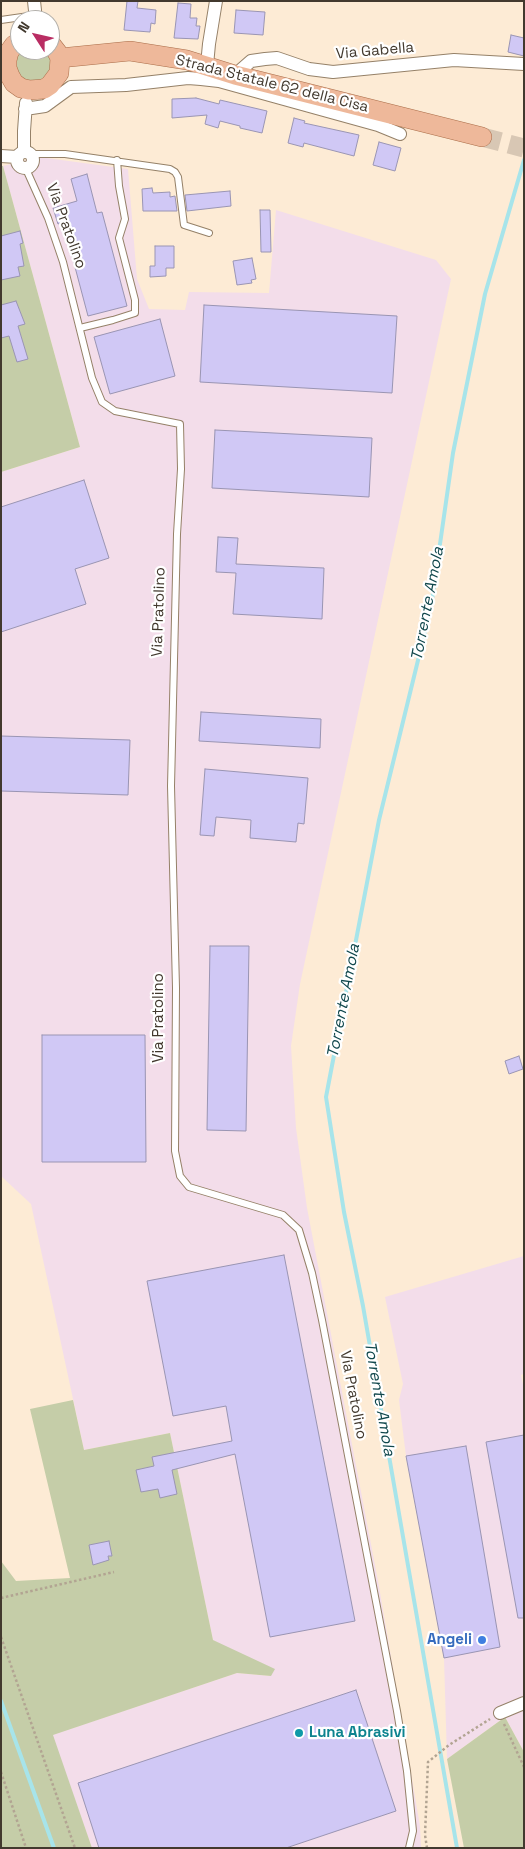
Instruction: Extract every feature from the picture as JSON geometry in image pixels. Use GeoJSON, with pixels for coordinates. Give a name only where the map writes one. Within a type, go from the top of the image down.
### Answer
{"type":"FeatureCollection","features":[{"type":"Feature","properties":{"kind":"main road"},"geometry":{"type":"LineString","coordinates":[[10,48],[7,60],[10,76],[21,88],[29,90]]}},
{"type":"Feature","properties":{"kind":"main road","name":"Strada Statale 62 della Cisa"},"geometry":{"type":"LineString","coordinates":[[60,51],[130,51],[207,65],[235,75],[482,137]]}},
{"type":"Feature","properties":{"kind":"main road","name":"Strada Statale 62 della Cisa"},"geometry":{"type":"LineString","coordinates":[[29,90],[44,89],[55,80],[59,73],[57,60]]}},
{"type":"Feature","properties":{"kind":"street"},"geometry":{"type":"LineString","coordinates":[[207,65],[216,1]]}},
{"type":"Feature","properties":{"kind":"street","name":"Via Gabella"},"geometry":{"type":"LineString","coordinates":[[235,75],[251,60],[277,58],[309,69],[333,72],[454,60],[524,64]]}},
{"type":"Feature","properties":{"kind":"street"},"geometry":{"type":"LineString","coordinates":[[25,109],[45,106],[71,87],[201,79],[237,86],[378,125],[400,134]]}},
{"type":"Feature","properties":{"kind":"street"},"geometry":{"type":"LineString","coordinates":[[26,169],[33,163],[24,154],[25,109],[29,90]]}},
{"type":"Feature","properties":{"kind":"street"},"geometry":{"type":"LineString","coordinates":[[1,156],[24,154]]}},
{"type":"Feature","properties":{"kind":"street"},"geometry":{"type":"LineString","coordinates":[[500,1713],[524,1703]]}},
{"type":"Feature","properties":{"kind":"lane"},"geometry":{"type":"LineString","coordinates":[[24,154],[65,154],[170,168],[178,177],[184,225],[209,233]]}},
{"type":"Feature","properties":{"kind":"lane"},"geometry":{"type":"LineString","coordinates":[[80,328],[134,313],[134,300],[119,238],[124,219],[117,160]]}},
{"type":"Feature","properties":{"kind":"lane","name":"Via Pratolino"},"geometry":{"type":"LineString","coordinates":[[26,169],[48,218],[63,262],[92,378],[102,402],[116,411],[180,424],[181,469],[177,534],[172,786],[176,988],[175,1152],[180,1176],[189,1186],[282,1215],[299,1230],[312,1273],[324,1329],[397,1711],[407,1771],[413,1831],[409,1848]]}},
{"type":"Feature","properties":{"kind":"path"},"geometry":{"type":"LineString","coordinates":[[1,1598],[114,1572]]}},
{"type":"Feature","properties":{"kind":"path"},"geometry":{"type":"LineString","coordinates":[[1,1636],[75,1848]]}},
{"type":"Feature","properties":{"kind":"path"},"geometry":{"type":"LineString","coordinates":[[427,1848],[425,1835],[428,1762],[500,1713],[524,1767]]}},
{"type":"Feature","properties":{"kind":"path"},"geometry":{"type":"LineString","coordinates":[[1,1772],[26,1848]]}},
{"type":"Feature","properties":{"kind":"shaded area"},"geometry":{"type":"Polygon","coordinates":[[[39,157],[128,169],[137,279],[149,309],[185,310],[189,292],[269,293],[276,210],[436,260],[451,279],[300,984],[291,1046],[296,1128],[307,1208],[378,1581],[420,1826],[421,1848],[92,1848],[52,1735],[237,1673],[271,1676],[213,1640],[170,1433],[84,1450],[31,1204],[1,1176],[1,472],[80,447],[3,166],[39,157]]]}},
{"type":"Feature","properties":{"kind":"shaded area"},"geometry":{"type":"Polygon","coordinates":[[[524,1256],[524,1374],[521,1375],[524,1389],[524,1752],[505,1717],[447,1759],[444,1658],[406,1456],[399,1400],[403,1384],[385,1297],[524,1256]]]}},
{"type":"Feature","properties":{"kind":"green space"},"geometry":{"type":"Polygon","coordinates":[[[12,60],[51,60],[54,79],[22,87],[12,60]]]}},
{"type":"Feature","properties":{"kind":"green space"},"geometry":{"type":"Polygon","coordinates":[[[1,166],[3,166],[80,447],[1,472],[1,166]]]}},
{"type":"Feature","properties":{"kind":"green space"},"geometry":{"type":"Polygon","coordinates":[[[73,1400],[84,1450],[170,1433],[213,1640],[275,1669],[271,1676],[237,1673],[53,1735],[92,1848],[1,1848],[1,1561],[16,1581],[70,1578],[30,1409],[73,1400]]]}},
{"type":"Feature","properties":{"kind":"green space"},"geometry":{"type":"Polygon","coordinates":[[[505,1717],[524,1752],[524,1848],[464,1848],[447,1759],[505,1717]]]}},
{"type":"Feature","properties":{"kind":"building"},"geometry":{"type":"Polygon","coordinates":[[[127,1],[138,1],[137,8],[156,10],[155,24],[151,23],[150,32],[124,30],[127,1]]]}},
{"type":"Feature","properties":{"kind":"building"},"geometry":{"type":"Polygon","coordinates":[[[178,3],[191,4],[190,18],[197,18],[196,26],[200,26],[198,39],[174,38],[178,3]]]}},
{"type":"Feature","properties":{"kind":"building"},"geometry":{"type":"Polygon","coordinates":[[[236,10],[265,12],[263,35],[234,33],[236,10]]]}},
{"type":"Feature","properties":{"kind":"building"},"geometry":{"type":"Polygon","coordinates":[[[511,35],[524,38],[524,56],[508,52],[511,35]]]}},
{"type":"Feature","properties":{"kind":"building"},"geometry":{"type":"Polygon","coordinates":[[[196,98],[219,104],[220,100],[267,111],[262,133],[220,121],[218,128],[205,124],[207,115],[172,118],[172,99],[196,98]]]}},
{"type":"Feature","properties":{"kind":"building"},"geometry":{"type":"Polygon","coordinates":[[[294,118],[305,121],[304,123],[359,135],[354,156],[304,143],[303,147],[288,143],[294,118]]]}},
{"type":"Feature","properties":{"kind":"building"},"geometry":{"type":"Polygon","coordinates":[[[379,142],[401,148],[395,171],[373,165],[379,142]]]}},
{"type":"Feature","properties":{"kind":"building"},"geometry":{"type":"Polygon","coordinates":[[[87,174],[97,213],[102,212],[127,306],[88,316],[63,222],[58,224],[53,208],[77,201],[71,179],[87,174]]]}},
{"type":"Feature","properties":{"kind":"building"},"geometry":{"type":"Polygon","coordinates":[[[152,188],[153,193],[170,192],[170,197],[175,196],[177,211],[143,211],[142,189],[152,188]]]}},
{"type":"Feature","properties":{"kind":"building"},"geometry":{"type":"Polygon","coordinates":[[[230,191],[231,206],[187,211],[185,195],[230,191]]]}},
{"type":"Feature","properties":{"kind":"building"},"geometry":{"type":"Polygon","coordinates":[[[260,210],[270,210],[271,252],[261,252],[260,210]]]}},
{"type":"Feature","properties":{"kind":"building"},"geometry":{"type":"Polygon","coordinates":[[[20,231],[23,243],[20,244],[24,266],[18,267],[20,276],[1,280],[1,236],[20,231]]]}},
{"type":"Feature","properties":{"kind":"building"},"geometry":{"type":"Polygon","coordinates":[[[155,246],[174,246],[174,268],[166,268],[166,276],[150,277],[150,266],[155,266],[155,246]]]}},
{"type":"Feature","properties":{"kind":"building"},"geometry":{"type":"Polygon","coordinates":[[[252,258],[256,279],[251,280],[252,283],[237,285],[233,261],[252,258]]]}},
{"type":"Feature","properties":{"kind":"building"},"geometry":{"type":"Polygon","coordinates":[[[16,301],[25,324],[18,326],[28,359],[17,362],[9,336],[1,338],[1,305],[16,301]]]}},
{"type":"Feature","properties":{"kind":"building"},"geometry":{"type":"Polygon","coordinates":[[[204,305],[397,316],[392,393],[200,382],[204,305]]]}},
{"type":"Feature","properties":{"kind":"building"},"geometry":{"type":"Polygon","coordinates":[[[160,319],[175,376],[110,394],[94,337],[160,319]]]}},
{"type":"Feature","properties":{"kind":"building"},"geometry":{"type":"Polygon","coordinates":[[[215,430],[372,438],[369,497],[212,488],[215,430]]]}},
{"type":"Feature","properties":{"kind":"building"},"geometry":{"type":"Polygon","coordinates":[[[84,480],[109,558],[75,569],[86,604],[1,632],[1,507],[84,480]]]}},
{"type":"Feature","properties":{"kind":"building"},"geometry":{"type":"Polygon","coordinates":[[[218,537],[238,538],[236,564],[324,568],[322,619],[233,614],[236,573],[216,572],[218,537]]]}},
{"type":"Feature","properties":{"kind":"building"},"geometry":{"type":"Polygon","coordinates":[[[201,712],[321,719],[320,748],[199,741],[201,712]]]}},
{"type":"Feature","properties":{"kind":"building"},"geometry":{"type":"Polygon","coordinates":[[[1,736],[130,740],[128,795],[1,791],[1,736]]]}},
{"type":"Feature","properties":{"kind":"building"},"geometry":{"type":"Polygon","coordinates":[[[205,769],[308,778],[304,824],[298,823],[296,842],[250,838],[251,820],[216,817],[214,836],[200,835],[205,769]]]}},
{"type":"Feature","properties":{"kind":"building"},"geometry":{"type":"Polygon","coordinates":[[[210,946],[249,946],[246,1131],[207,1130],[210,946]]]}},
{"type":"Feature","properties":{"kind":"building"},"geometry":{"type":"Polygon","coordinates":[[[42,1035],[145,1035],[146,1162],[42,1162],[42,1035]]]}},
{"type":"Feature","properties":{"kind":"building"},"geometry":{"type":"Polygon","coordinates":[[[519,1056],[523,1069],[509,1074],[505,1061],[519,1056]]]}},
{"type":"Feature","properties":{"kind":"building"},"geometry":{"type":"Polygon","coordinates":[[[284,1255],[355,1621],[270,1637],[235,1454],[172,1470],[177,1494],[160,1498],[158,1489],[141,1492],[136,1470],[154,1466],[152,1457],[232,1441],[226,1406],[173,1416],[147,1281],[284,1255]]]}},
{"type":"Feature","properties":{"kind":"building"},"geometry":{"type":"Polygon","coordinates":[[[524,1435],[524,1618],[518,1618],[486,1442],[524,1435]]]}},
{"type":"Feature","properties":{"kind":"building"},"geometry":{"type":"Polygon","coordinates":[[[466,1446],[500,1647],[444,1658],[406,1456],[466,1446]]]}},
{"type":"Feature","properties":{"kind":"building"},"geometry":{"type":"Polygon","coordinates":[[[109,1541],[112,1556],[108,1556],[109,1560],[93,1565],[89,1545],[109,1541]]]}},
{"type":"Feature","properties":{"kind":"building","name":"Luna Abrasivi"},"geometry":{"type":"Polygon","coordinates":[[[356,1690],[396,1811],[286,1848],[99,1848],[78,1783],[356,1690]]]}},
{"type":"Feature","properties":{"kind":"waterway","name":"Torrente Amola"},"geometry":{"type":"LineString","coordinates":[[457,1848],[363,1306],[344,1212],[326,1097],[379,820],[431,607],[453,453],[485,294],[524,160]]}},
{"type":"Feature","properties":{"kind":"waterway"},"geometry":{"type":"LineString","coordinates":[[1,1701],[54,1848]]}},
{"type":"Feature","properties":{"kind":"tunnel"},"geometry":{"type":"LineString","coordinates":[[482,137],[524,148]]}},
{"type":"Feature","properties":{"kind":"place","name":"Angeli"},"geometry":{"type":"Point","coordinates":[482,1640]}},
{"type":"Feature","properties":{"kind":"place","name":"Luna Abrasivi"},"geometry":{"type":"Point","coordinates":[299,1733]}}]}
